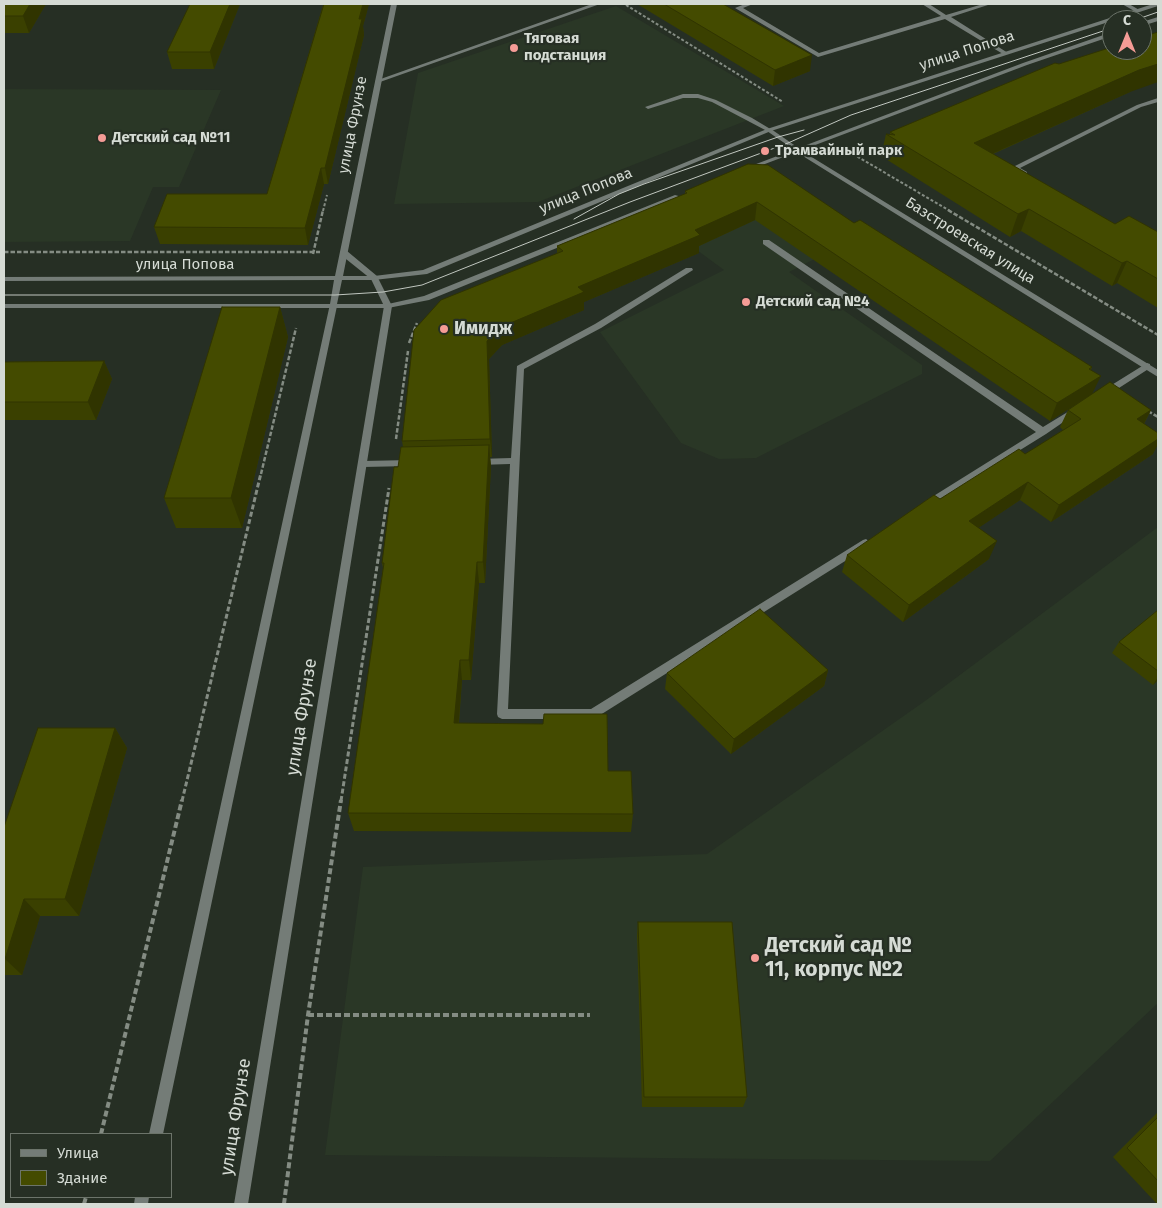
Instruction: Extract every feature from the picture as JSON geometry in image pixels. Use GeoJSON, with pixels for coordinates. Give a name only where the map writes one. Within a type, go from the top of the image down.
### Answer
{"type":"FeatureCollection","features":[{"type":"Feature","properties":{"kind":"street","name":"улица Фрунзе"},"geometry":{"type":"LineString","coordinates":[[156,1133],[339,278],[394,4]]}},
{"type":"Feature","properties":{"kind":"street"},"geometry":{"type":"LineString","coordinates":[[378,81],[597,4]]}},
{"type":"Feature","properties":{"kind":"street"},"geometry":{"type":"LineString","coordinates":[[750,4],[738,8],[818,56],[988,4]]}},
{"type":"Feature","properties":{"kind":"street"},"geometry":{"type":"LineString","coordinates":[[925,4],[1005,53]]}},
{"type":"Feature","properties":{"kind":"street"},"geometry":{"type":"LineString","coordinates":[[1125,4],[1136,10]]}},
{"type":"Feature","properties":{"kind":"street","name":"улица Попова"},"geometry":{"type":"LineString","coordinates":[[1141,10],[1158,4]]}},
{"type":"Feature","properties":{"kind":"street","name":"улица Попова"},"geometry":{"type":"LineString","coordinates":[[4,279],[374,278],[424,272],[769,130],[1102,22]]}},
{"type":"Feature","properties":{"kind":"street","name":"улица Попова"},"geometry":{"type":"LineString","coordinates":[[741,171],[1025,64],[1102,37]]}},
{"type":"Feature","properties":{"kind":"street","name":"Базстроевская улица"},"geometry":{"type":"LineString","coordinates":[[648,107],[683,96],[698,96],[714,101],[750,118],[1158,374]]}},
{"type":"Feature","properties":{"kind":"street"},"geometry":{"type":"LineString","coordinates":[[1032,177],[1016,168],[1139,106],[1158,100]]}},
{"type":"Feature","properties":{"kind":"street"},"geometry":{"type":"LineString","coordinates":[[4,306],[388,306],[426,298],[686,194]]}},
{"type":"Feature","properties":{"kind":"street"},"geometry":{"type":"LineString","coordinates":[[766,242],[1043,432]]}},
{"type":"Feature","properties":{"kind":"street"},"geometry":{"type":"LineString","coordinates":[[344,253],[374,278],[388,306]]}},
{"type":"Feature","properties":{"kind":"street"},"geometry":{"type":"LineString","coordinates":[[689,270],[598,326],[520,368],[502,714],[593,714],[876,536]]}},
{"type":"Feature","properties":{"kind":"street","name":"улица Фрунзе"},"geometry":{"type":"LineString","coordinates":[[241,1204],[388,306]]}},
{"type":"Feature","properties":{"kind":"street"},"geometry":{"type":"LineString","coordinates":[[1097,398],[1147,366]]}},
{"type":"Feature","properties":{"kind":"street"},"geometry":{"type":"LineString","coordinates":[[918,510],[1082,407]]}},
{"type":"Feature","properties":{"kind":"street"},"geometry":{"type":"LineString","coordinates":[[468,462],[515,461]]}},
{"type":"Feature","properties":{"kind":"street"},"geometry":{"type":"LineString","coordinates":[[363,464],[421,463]]}},
{"type":"Feature","properties":{"kind":"path"},"geometry":{"type":"LineString","coordinates":[[626,5],[790,106]]}},
{"type":"Feature","properties":{"kind":"path"},"geometry":{"type":"LineString","coordinates":[[848,151],[1158,335]]}},
{"type":"Feature","properties":{"kind":"path"},"geometry":{"type":"LineString","coordinates":[[308,278],[327,195]]}},
{"type":"Feature","properties":{"kind":"path"},"geometry":{"type":"LineString","coordinates":[[4,252],[314,252]]}},
{"type":"Feature","properties":{"kind":"path"},"geometry":{"type":"LineString","coordinates":[[284,1204],[308,1015],[410,341],[426,298]]}},
{"type":"Feature","properties":{"kind":"path"},"geometry":{"type":"LineString","coordinates":[[101,1133],[301,306]]}},
{"type":"Feature","properties":{"kind":"path"},"geometry":{"type":"LineString","coordinates":[[1113,388],[1158,417]]}},
{"type":"Feature","properties":{"kind":"path"},"geometry":{"type":"LineString","coordinates":[[308,1015],[590,1015]]}},
{"type":"Feature","properties":{"kind":"shaded area"},"geometry":{"type":"Polygon","coordinates":[[[616,6],[784,106],[538,202],[394,204],[418,73],[616,6]]]}},
{"type":"Feature","properties":{"kind":"shaded area","name":"Детский сад №11"},"geometry":{"type":"Polygon","coordinates":[[[4,89],[221,90],[179,187],[153,187],[130,241],[4,242],[4,89]]]}},
{"type":"Feature","properties":{"kind":"shaded area","name":"Детский сад №4"},"geometry":{"type":"Polygon","coordinates":[[[746,182],[856,238],[789,272],[922,365],[922,374],[756,458],[719,459],[681,443],[600,332],[724,270],[659,222],[746,182]]]}},
{"type":"Feature","properties":{"kind":"shaded area","name":"Детский сад № 11, корпус №2"},"geometry":{"type":"Polygon","coordinates":[[[1158,527],[1158,1003],[990,1161],[325,1155],[363,867],[707,854],[925,701],[1158,527]]]}},
{"type":"Feature","properties":{"kind":"building"},"geometry":{"type":"Polygon","coordinates":[[[4,4],[30,4],[23,16],[4,16],[4,4]]]}},
{"type":"Feature","properties":{"kind":"building"},"geometry":{"type":"Polygon","coordinates":[[[190,4],[230,4],[210,52],[167,52],[190,4]]]}},
{"type":"Feature","properties":{"kind":"building"},"geometry":{"type":"Polygon","coordinates":[[[324,4],[363,4],[359,19],[362,19],[325,168],[321,168],[305,228],[154,227],[167,194],[267,194],[324,4]]]}},
{"type":"Feature","properties":{"kind":"building"},"geometry":{"type":"Polygon","coordinates":[[[664,4],[723,4],[812,55],[775,70],[664,4]]]}},
{"type":"Feature","properties":{"kind":"building"},"geometry":{"type":"Polygon","coordinates":[[[1158,32],[1158,64],[1139,70],[974,143],[1115,224],[1129,216],[1158,232],[1158,279],[1127,261],[1122,263],[1029,209],[1018,214],[886,134],[895,135],[890,132],[1055,63],[1059,64],[1102,50],[1102,60],[1152,60],[1152,34],[1158,32]]]}},
{"type":"Feature","properties":{"kind":"building"},"geometry":{"type":"Polygon","coordinates":[[[748,164],[768,165],[854,223],[860,220],[1092,367],[1089,369],[1101,376],[1057,403],[757,202],[695,230],[700,235],[578,287],[584,292],[501,327],[487,341],[490,439],[402,441],[414,330],[441,300],[563,251],[557,246],[687,193],[685,191],[748,164]]]}},
{"type":"Feature","properties":{"kind":"building"},"geometry":{"type":"Polygon","coordinates":[[[222,307],[280,307],[231,498],[164,498],[222,307]]]}},
{"type":"Feature","properties":{"kind":"building"},"geometry":{"type":"Polygon","coordinates":[[[104,361],[88,402],[4,402],[4,362],[104,361]]]}},
{"type":"Feature","properties":{"kind":"building"},"geometry":{"type":"Polygon","coordinates":[[[1110,382],[1151,410],[1137,419],[1158,433],[1158,439],[1059,505],[1028,482],[969,521],[997,541],[909,605],[847,555],[934,495],[940,499],[1019,449],[1025,454],[1081,419],[1068,410],[1110,382]]]}},
{"type":"Feature","properties":{"kind":"building"},"geometry":{"type":"Polygon","coordinates":[[[489,445],[483,562],[477,562],[469,660],[460,660],[454,723],[543,724],[544,714],[607,714],[608,771],[631,771],[633,814],[348,813],[384,563],[382,563],[394,467],[398,467],[401,447],[489,445]]]}},
{"type":"Feature","properties":{"kind":"building"},"geometry":{"type":"Polygon","coordinates":[[[760,609],[828,670],[734,739],[667,673],[760,609]]]}},
{"type":"Feature","properties":{"kind":"building"},"geometry":{"type":"Polygon","coordinates":[[[1158,610],[1158,671],[1119,642],[1158,610]]]}},
{"type":"Feature","properties":{"kind":"building"},"geometry":{"type":"Polygon","coordinates":[[[38,728],[115,728],[65,899],[24,899],[4,959],[4,827],[38,728]]]}},
{"type":"Feature","properties":{"kind":"building"},"geometry":{"type":"Polygon","coordinates":[[[638,922],[732,922],[747,1097],[644,1097],[638,922]]]}},
{"type":"Feature","properties":{"kind":"building"},"geometry":{"type":"Polygon","coordinates":[[[1158,1117],[1158,1181],[1127,1148],[1158,1117]]]}},
{"type":"Feature","properties":{"kind":"tram line"},"geometry":{"type":"LineString","coordinates":[[1152,14],[1158,12]]}},
{"type":"Feature","properties":{"kind":"tram line"},"geometry":{"type":"LineString","coordinates":[[4,295],[335,295],[383,292],[422,285],[630,202],[788,143],[851,115],[1102,31]]}},
{"type":"Feature","properties":{"kind":"tram line"},"geometry":{"type":"LineString","coordinates":[[574,219],[619,194],[644,184],[778,137],[804,130]]}},
{"type":"Feature","properties":{"kind":"place","name":"Тяговая подстанция"},"geometry":{"type":"Point","coordinates":[514,48]}},
{"type":"Feature","properties":{"kind":"place","name":"Детский сад №11"},"geometry":{"type":"Point","coordinates":[102,138]}},
{"type":"Feature","properties":{"kind":"place","name":"Трамвайный парк"},"geometry":{"type":"Point","coordinates":[765,151]}},
{"type":"Feature","properties":{"kind":"place","name":"Детский сад №4"},"geometry":{"type":"Point","coordinates":[746,302]}},
{"type":"Feature","properties":{"kind":"place","name":"Имидж"},"geometry":{"type":"Point","coordinates":[444,329]}},
{"type":"Feature","properties":{"kind":"place","name":"Детский сад № 11, корпус №2"},"geometry":{"type":"Point","coordinates":[755,958]}}]}
